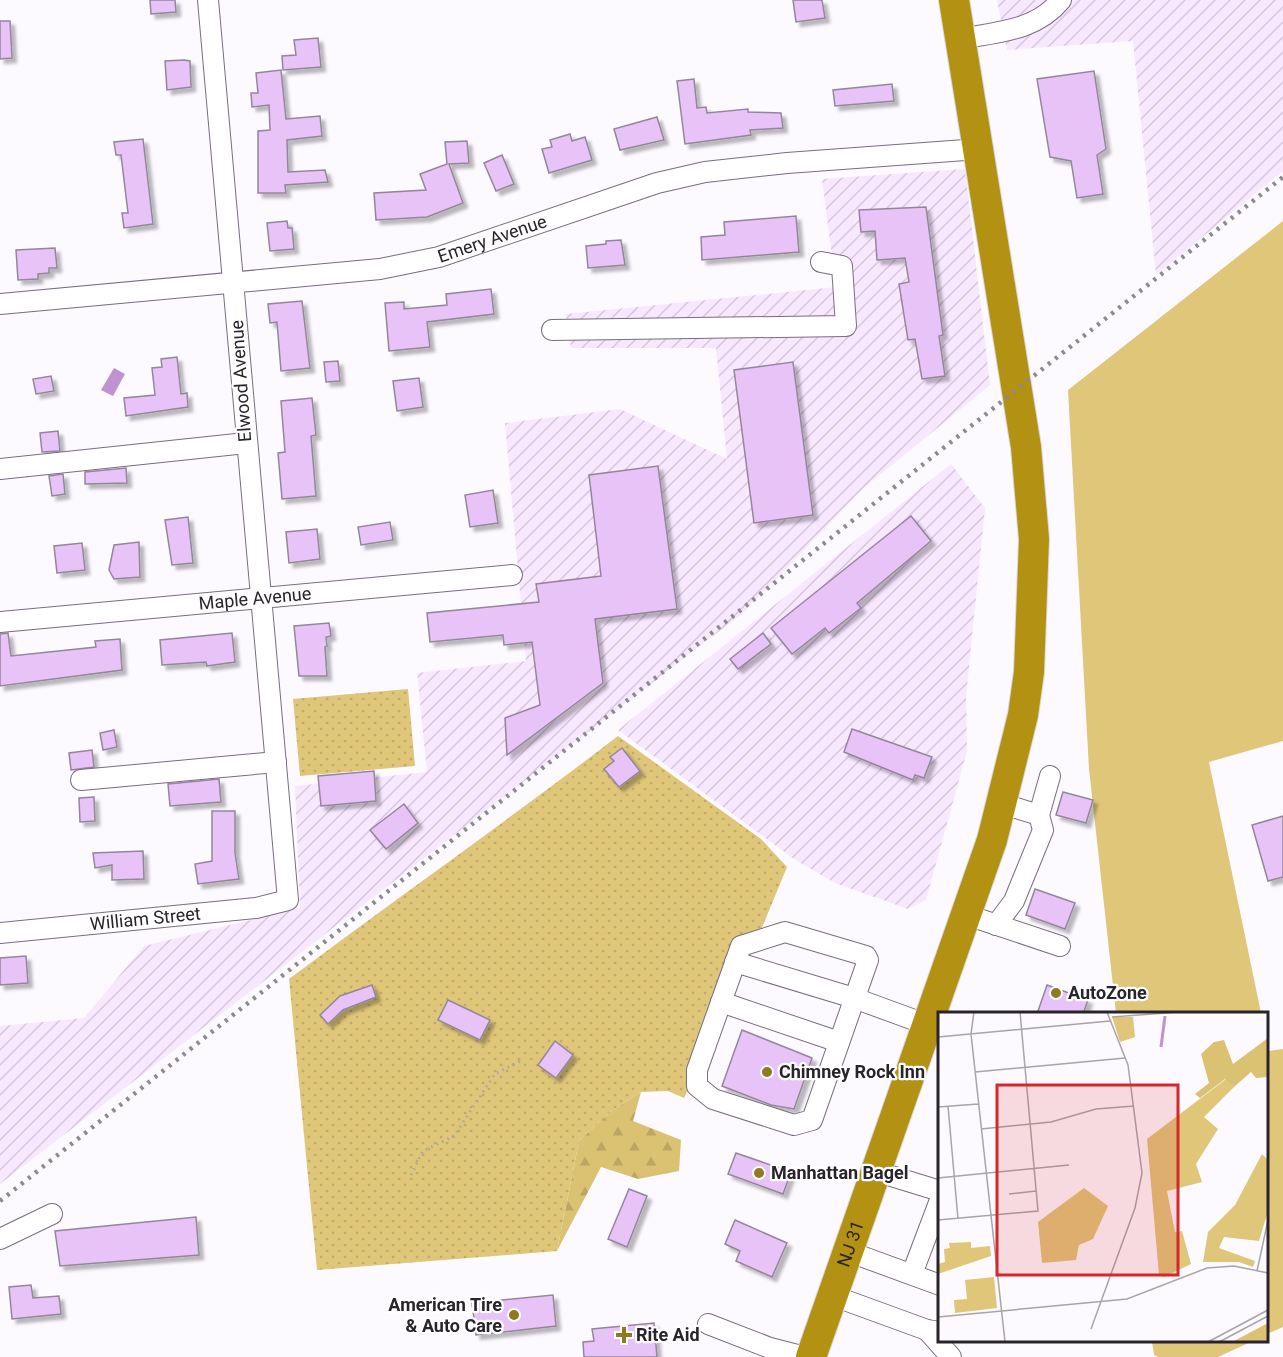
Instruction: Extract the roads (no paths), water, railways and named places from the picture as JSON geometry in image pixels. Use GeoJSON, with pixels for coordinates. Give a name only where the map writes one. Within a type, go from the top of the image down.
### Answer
{"type":"FeatureCollection","features":[{"type":"Feature","properties":{"kind":"highway","name":"NJ 31"},"geometry":{"type":"LineString","coordinates":[[811,1357],[875,1170],[933,1026],[1003,804],[1023,715],[1029,672],[1034,539],[1020,401],[954,0]]}},
{"type":"Feature","properties":{"kind":"street","name":"Elwood Avenue"},"geometry":{"type":"LineString","coordinates":[[208,0],[288,900]]}},
{"type":"Feature","properties":{"kind":"street"},"geometry":{"type":"LineString","coordinates":[[960,39],[1024,27],[1039,20],[1061,0]]}},
{"type":"Feature","properties":{"kind":"street","name":"Emery Avenue"},"geometry":{"type":"LineString","coordinates":[[0,304],[380,269],[439,257],[657,183],[705,172],[787,163],[979,149]]}},
{"type":"Feature","properties":{"kind":"street"},"geometry":{"type":"LineString","coordinates":[[552,330],[846,326],[842,266],[821,262]]}},
{"type":"Feature","properties":{"kind":"street"},"geometry":{"type":"LineString","coordinates":[[0,469],[246,443]]}},
{"type":"Feature","properties":{"kind":"street","name":"Maple Avenue"},"geometry":{"type":"LineString","coordinates":[[0,622],[512,575]]}},
{"type":"Feature","properties":{"kind":"street"},"geometry":{"type":"LineString","coordinates":[[81,780],[276,762]]}},
{"type":"Feature","properties":{"kind":"street"},"geometry":{"type":"LineString","coordinates":[[996,925],[1014,901],[1043,830],[1039,815],[1050,776]]}},
{"type":"Feature","properties":{"kind":"street"},"geometry":{"type":"LineString","coordinates":[[1003,804],[1039,815]]}},
{"type":"Feature","properties":{"kind":"street","name":"William Street"},"geometry":{"type":"LineString","coordinates":[[0,933],[256,908],[288,900]]}},
{"type":"Feature","properties":{"kind":"street"},"geometry":{"type":"LineString","coordinates":[[967,915],[1060,946]]}},
{"type":"Feature","properties":{"kind":"street"},"geometry":{"type":"LineString","coordinates":[[785,932],[866,956],[866,964],[854,998],[812,1120],[794,1125],[713,1099],[697,1086],[697,1071],[741,946],[785,932]]}},
{"type":"Feature","properties":{"kind":"street"},"geometry":{"type":"LineString","coordinates":[[735,962],[854,998],[933,1026]]}},
{"type":"Feature","properties":{"kind":"street"},"geometry":{"type":"LineString","coordinates":[[721,1002],[839,1042]]}},
{"type":"Feature","properties":{"kind":"street"},"geometry":{"type":"LineString","coordinates":[[875,1170],[938,1191]]}},
{"type":"Feature","properties":{"kind":"street"},"geometry":{"type":"LineString","coordinates":[[912,1274],[938,1203]]}},
{"type":"Feature","properties":{"kind":"street"},"geometry":{"type":"LineString","coordinates":[[0,1239],[52,1214]]}},
{"type":"Feature","properties":{"kind":"street"},"geometry":{"type":"LineString","coordinates":[[847,1251],[938,1285]]}},
{"type":"Feature","properties":{"kind":"street"},"geometry":{"type":"LineString","coordinates":[[831,1295],[933,1331],[942,1357]]}},
{"type":"Feature","properties":{"kind":"street"},"geometry":{"type":"LineString","coordinates":[[708,1324],[770,1348],[805,1357]]}},
{"type":"Feature","properties":{"kind":"street"},"geometry":{"type":"LineString","coordinates":[[941,1342],[951,1357]]}},
{"type":"Feature","properties":{"kind":"street"},"geometry":{"type":"LineString","coordinates":[[952,1342],[967,1357]]}},
{"type":"Feature","properties":{"kind":"railway"},"geometry":{"type":"LineString","coordinates":[[0,1201],[1283,177]]}},
{"type":"Feature","properties":{"kind":"place","name":"AutoZone"},"geometry":{"type":"Point","coordinates":[1056,993]}},
{"type":"Feature","properties":{"kind":"place","name":"Chimney Rock Inn"},"geometry":{"type":"Point","coordinates":[767,1072]}},
{"type":"Feature","properties":{"kind":"place","name":"Manhattan Bagel"},"geometry":{"type":"Point","coordinates":[759,1173]}},
{"type":"Feature","properties":{"kind":"place","name":"American Tire & Auto Care"},"geometry":{"type":"Point","coordinates":[514,1315]}},
{"type":"Feature","properties":{"kind":"place","name":"Rite Aid"},"geometry":{"type":"Point","coordinates":[624,1335]}}]}
